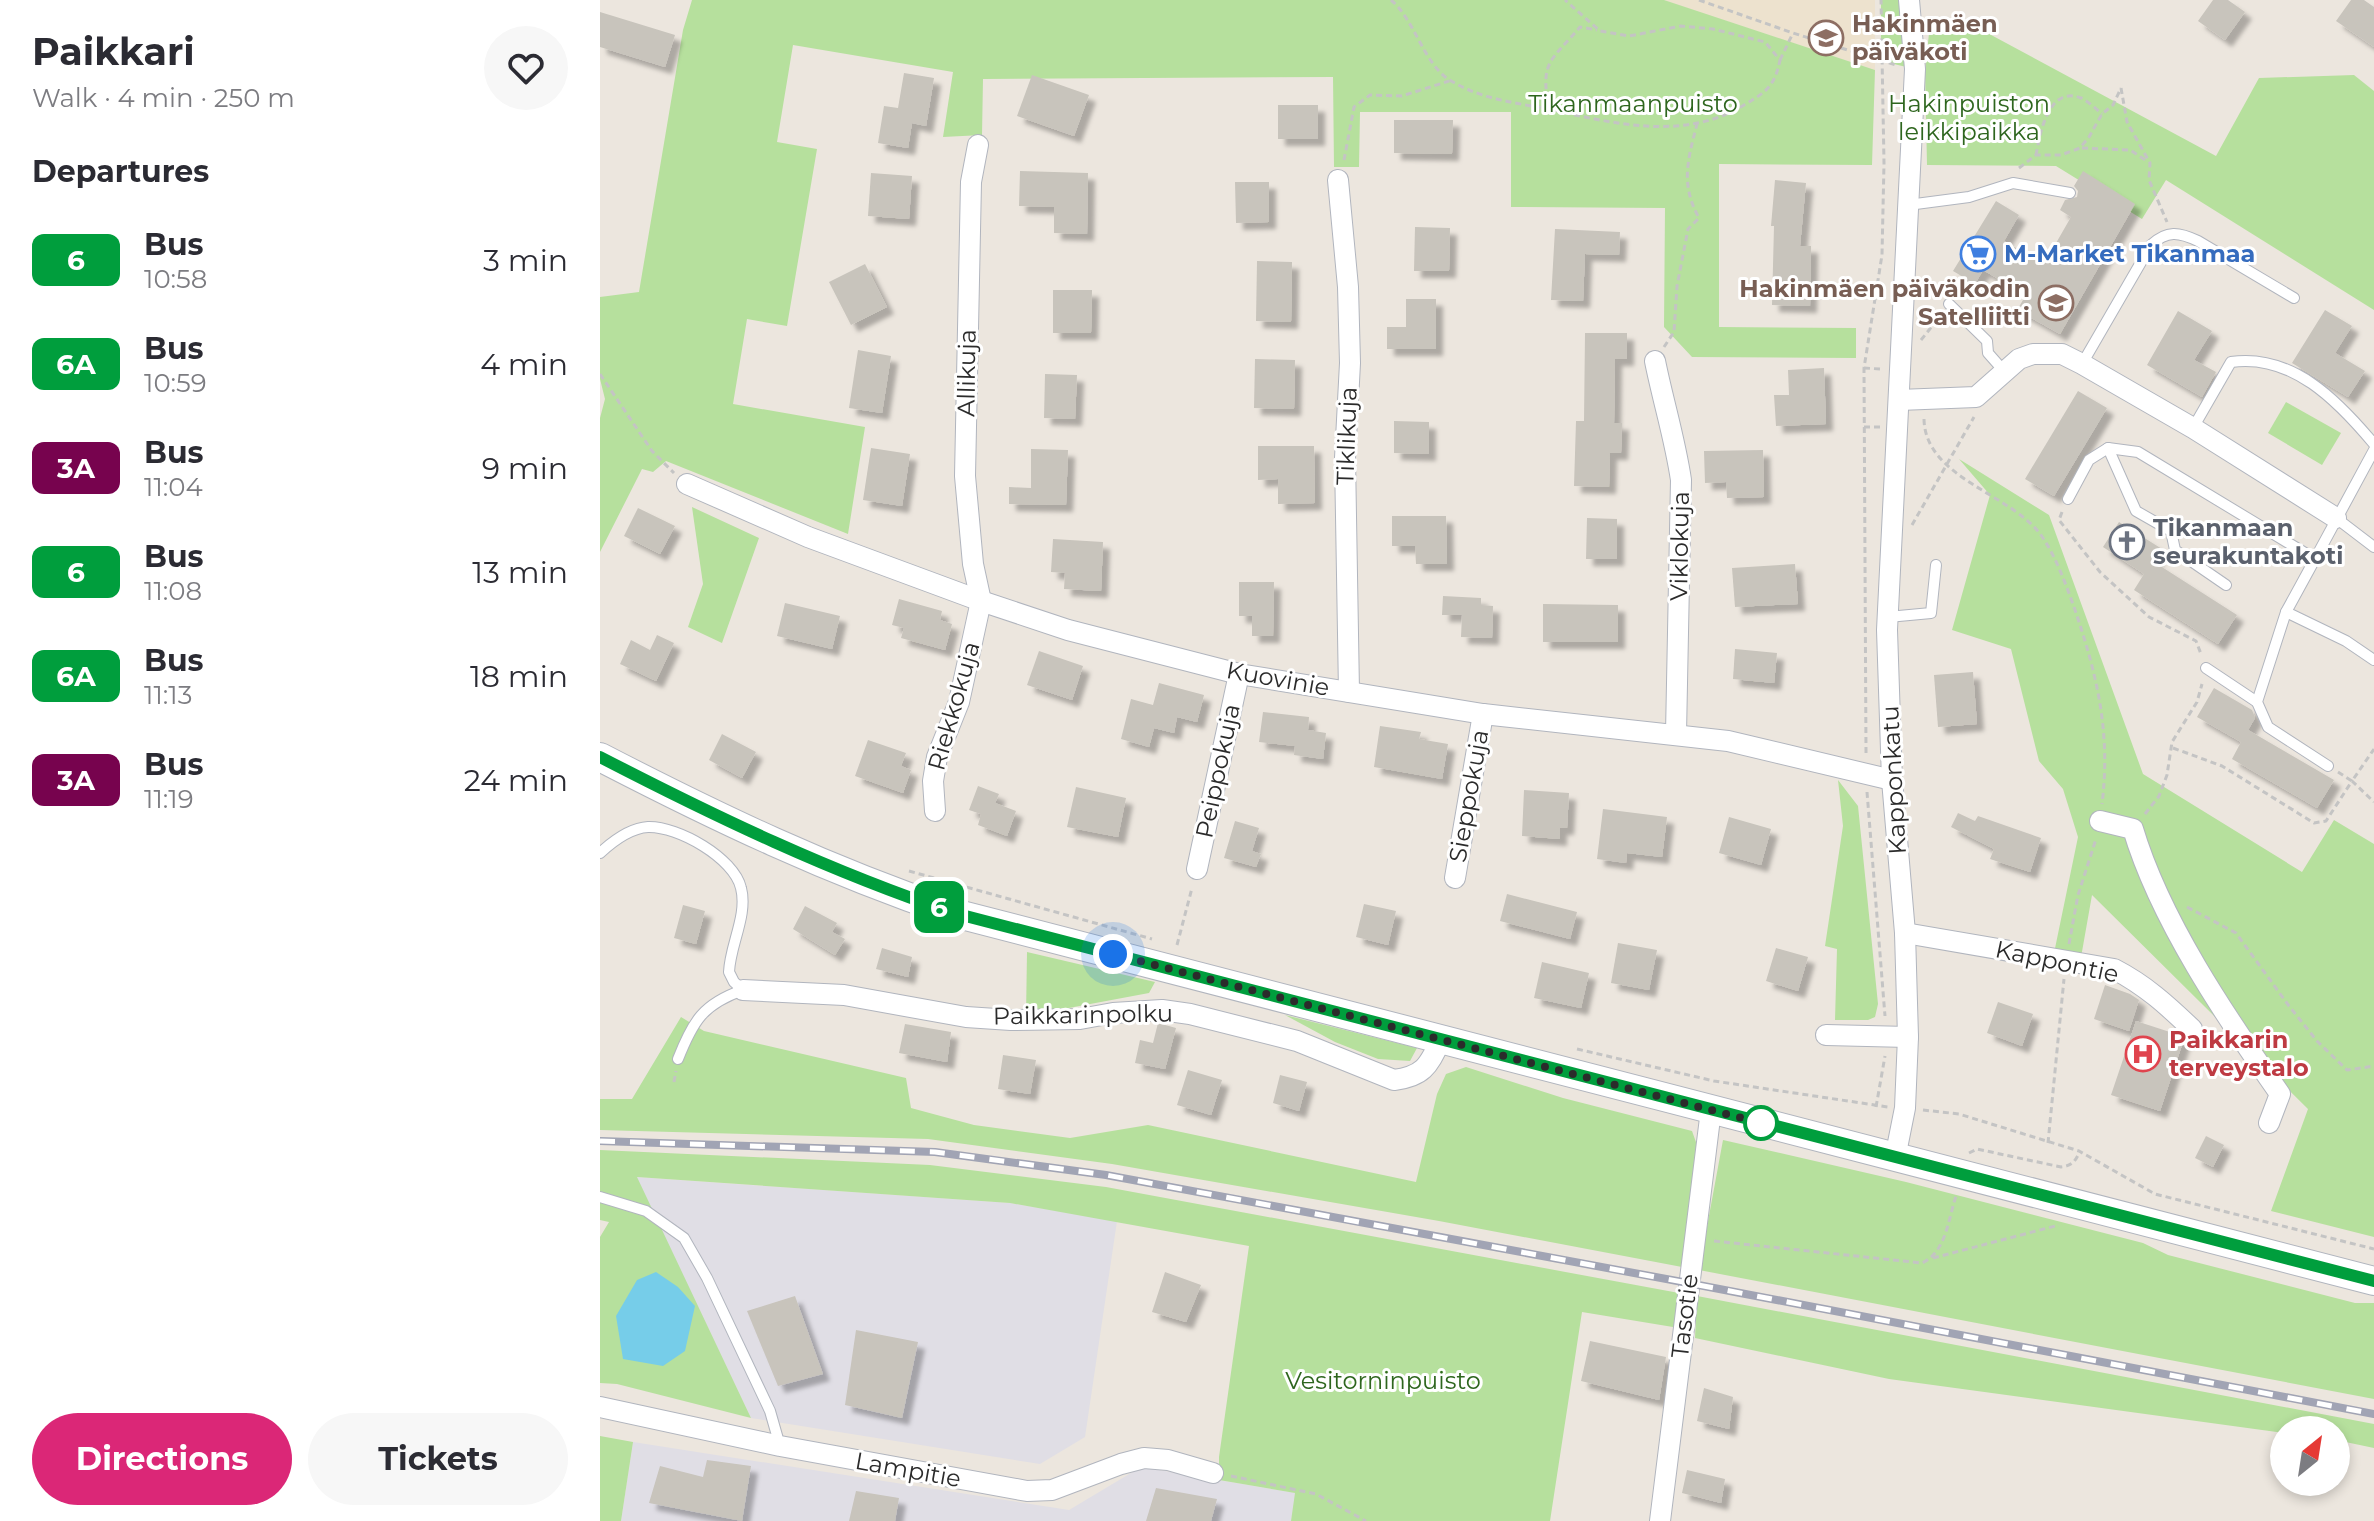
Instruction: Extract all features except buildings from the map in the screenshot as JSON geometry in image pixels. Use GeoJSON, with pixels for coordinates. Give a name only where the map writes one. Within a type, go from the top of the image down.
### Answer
{"type":"FeatureCollection","features":[{"type":"Feature","properties":{"kind":"main road"},"geometry":{"type":"LineString","coordinates":[[600,757],[788,850],[954,913],[2374,1281]]}},
{"type":"Feature","properties":{"kind":"street","name":"Kapponkatu"},"geometry":{"type":"LineString","coordinates":[[1895,1158],[1905,1108],[1908,1037],[1905,933],[1892,780],[1888,617],[1915,69],[1909,0]]}},
{"type":"Feature","properties":{"kind":"street","name":"Allikuja"},"geometry":{"type":"LineString","coordinates":[[978,145],[971,182],[965,476],[973,564],[981,601]]}},
{"type":"Feature","properties":{"kind":"street","name":"Tiklikuja"},"geometry":{"type":"LineString","coordinates":[[1338,180],[1348,287],[1350,363],[1345,458],[1349,692]]}},
{"type":"Feature","properties":{"kind":"street"},"geometry":{"type":"LineString","coordinates":[[1899,400],[1976,397],[2019,359],[2033,354],[2062,354],[2193,428],[2336,518]]}},
{"type":"Feature","properties":{"kind":"street","name":"Viklokuja"},"geometry":{"type":"LineString","coordinates":[[1655,361],[1667,419],[1675,439],[1681,480],[1676,734]]}},
{"type":"Feature","properties":{"kind":"street","name":"Kuovinie"},"geometry":{"type":"LineString","coordinates":[[687,484],[808,537],[981,601],[1068,630],[1239,674],[1483,714],[1676,734],[1773,750],[1892,780]]}},
{"type":"Feature","properties":{"kind":"street","name":"Riekkokuja"},"geometry":{"type":"LineString","coordinates":[[935,811],[933,781],[937,757],[959,702],[981,601]]}},
{"type":"Feature","properties":{"kind":"street","name":"Peippokuja"},"geometry":{"type":"LineString","coordinates":[[1197,869],[1239,674]]}},
{"type":"Feature","properties":{"kind":"street","name":"Sieppokuja"},"geometry":{"type":"LineString","coordinates":[[1455,878],[1483,714]]}},
{"type":"Feature","properties":{"kind":"street"},"geometry":{"type":"LineString","coordinates":[[2100,821],[2133,829],[2142,858],[2195,963],[2280,1094],[2269,1123]]}},
{"type":"Feature","properties":{"kind":"street","name":"Kappontie"},"geometry":{"type":"LineString","coordinates":[[1905,933],[2114,969],[2138,981],[2192,1029]]}},
{"type":"Feature","properties":{"kind":"street","name":"Paikkarinpolku"},"geometry":{"type":"LineString","coordinates":[[743,990],[844,995],[966,1017],[1011,1020],[1080,1019],[1162,1010],[1297,1041],[1394,1080],[1422,1072],[1441,1040]]}},
{"type":"Feature","properties":{"kind":"street"},"geometry":{"type":"LineString","coordinates":[[1826,1035],[1908,1037]]}},
{"type":"Feature","properties":{"kind":"street","name":"Tasotie"},"geometry":{"type":"LineString","coordinates":[[1660,1521],[1711,1110]]}},
{"type":"Feature","properties":{"kind":"street","name":"Lampitie"},"geometry":{"type":"LineString","coordinates":[[600,1407],[780,1446],[1027,1491],[1052,1490],[1144,1458],[1168,1460],[1213,1473]]}},
{"type":"Feature","properties":{"kind":"lane"},"geometry":{"type":"LineString","coordinates":[[1908,205],[1969,197],[2013,183],[2070,193]]}},
{"type":"Feature","properties":{"kind":"lane"},"geometry":{"type":"LineString","coordinates":[[2082,364],[2151,245],[2160,236],[2184,234],[2294,298]]}},
{"type":"Feature","properties":{"kind":"lane"},"geometry":{"type":"LineString","coordinates":[[1949,304],[1987,341],[1988,353],[2003,370]]}},
{"type":"Feature","properties":{"kind":"lane"},"geometry":{"type":"LineString","coordinates":[[2193,428],[2231,362],[2250,360],[2292,372],[2312,383],[2332,398],[2374,444]]}},
{"type":"Feature","properties":{"kind":"lane"},"geometry":{"type":"LineString","coordinates":[[2068,499],[2089,460],[2108,448],[2138,452],[2315,559]]}},
{"type":"Feature","properties":{"kind":"lane"},"geometry":{"type":"LineString","coordinates":[[2108,448],[2136,511],[2171,531],[2175,550],[2226,585]]}},
{"type":"Feature","properties":{"kind":"lane"},"geometry":{"type":"LineString","coordinates":[[2257,702],[2286,612],[2374,450]]}},
{"type":"Feature","properties":{"kind":"lane"},"geometry":{"type":"LineString","coordinates":[[2336,518],[2374,547]]}},
{"type":"Feature","properties":{"kind":"lane"},"geometry":{"type":"LineString","coordinates":[[1888,617],[1931,613],[1936,565]]}},
{"type":"Feature","properties":{"kind":"lane"},"geometry":{"type":"LineString","coordinates":[[2286,612],[2346,641],[2374,660]]}},
{"type":"Feature","properties":{"kind":"lane"},"geometry":{"type":"LineString","coordinates":[[2206,668],[2257,702],[2268,727],[2328,766]]}},
{"type":"Feature","properties":{"kind":"lane"},"geometry":{"type":"LineString","coordinates":[[600,853],[629,832],[646,827],[665,828],[690,839],[736,871],[742,889],[743,907],[729,972],[743,990],[722,997],[703,1011],[690,1030],[678,1059]]}},
{"type":"Feature","properties":{"kind":"lane"},"geometry":{"type":"LineString","coordinates":[[600,1197],[646,1211],[684,1238],[707,1278],[770,1411],[780,1446]]}},
{"type":"Feature","properties":{"kind":"path"},"geometry":{"type":"LineString","coordinates":[[1391,0],[1403,10],[1429,58],[1449,81],[1511,104],[1603,122],[1653,127],[1697,124],[1735,111],[1759,96],[1776,80],[1780,60],[1793,33]]}},
{"type":"Feature","properties":{"kind":"path"},"geometry":{"type":"LineString","coordinates":[[1565,0],[1600,31]]}},
{"type":"Feature","properties":{"kind":"path"},"geometry":{"type":"LineString","coordinates":[[1699,0],[1793,33],[1915,69]]}},
{"type":"Feature","properties":{"kind":"path"},"geometry":{"type":"LineString","coordinates":[[1549,109],[1544,82],[1547,64],[1580,27],[1629,36],[1681,26],[1713,29],[1765,42],[1780,60]]}},
{"type":"Feature","properties":{"kind":"path"},"geometry":{"type":"LineString","coordinates":[[1338,180],[1349,143],[1354,107],[1370,95],[1402,96],[1449,81]]}},
{"type":"Feature","properties":{"kind":"path"},"geometry":{"type":"LineString","coordinates":[[2080,148],[2102,114],[2113,105],[2121,88],[2127,122],[2150,163],[2149,180],[2171,233]]}},
{"type":"Feature","properties":{"kind":"path"},"geometry":{"type":"LineString","coordinates":[[2036,155],[2050,107],[2066,97],[2081,98],[2102,114]]}},
{"type":"Feature","properties":{"kind":"path"},"geometry":{"type":"LineString","coordinates":[[1655,361],[1674,332],[1677,286],[1688,229],[1699,218],[1693,208],[1686,167],[1697,124]]}},
{"type":"Feature","properties":{"kind":"path"},"geometry":{"type":"LineString","coordinates":[[2013,183],[2018,168],[2036,155],[2061,155],[2080,148],[2130,150],[2150,163]]}},
{"type":"Feature","properties":{"kind":"path"},"geometry":{"type":"LineString","coordinates":[[1918,343],[1949,304]]}},
{"type":"Feature","properties":{"kind":"path"},"geometry":{"type":"LineString","coordinates":[[600,374],[660,462],[687,484]]}},
{"type":"Feature","properties":{"kind":"path"},"geometry":{"type":"LineString","coordinates":[[1923,400],[1924,429],[1931,446],[1946,466],[2016,512],[2039,533],[2053,555],[2080,624],[2098,687],[2106,735],[2105,782],[2100,821],[2078,895],[2066,960],[2048,1143]]}},
{"type":"Feature","properties":{"kind":"path"},"geometry":{"type":"LineString","coordinates":[[1912,525],[1978,410]]}},
{"type":"Feature","properties":{"kind":"path"},"geometry":{"type":"LineString","coordinates":[[2068,499],[2059,520],[2100,572],[2149,617],[2196,641],[2206,668],[2197,702],[2171,748],[2167,775],[2159,796],[2133,829]]}},
{"type":"Feature","properties":{"kind":"path"},"geometry":{"type":"LineString","coordinates":[[1864,592],[1889,594]]}},
{"type":"Feature","properties":{"kind":"path"},"geometry":{"type":"LineString","coordinates":[[2171,748],[2222,766],[2314,823],[2326,821],[2374,749]]}},
{"type":"Feature","properties":{"kind":"path"},"geometry":{"type":"LineString","coordinates":[[2328,766],[2352,781],[2374,802]]}},
{"type":"Feature","properties":{"kind":"path"},"geometry":{"type":"LineString","coordinates":[[902,868],[1163,941]]}},
{"type":"Feature","properties":{"kind":"path"},"geometry":{"type":"LineString","coordinates":[[1177,945],[1197,869]]}},
{"type":"Feature","properties":{"kind":"path"},"geometry":{"type":"LineString","coordinates":[[2159,892],[2236,933],[2317,1041],[2347,1070],[2374,1066]]}},
{"type":"Feature","properties":{"kind":"path"},"geometry":{"type":"LineString","coordinates":[[1574,1048],[1714,1081],[1876,1107],[1959,1114],[2079,1151],[2155,1194],[2374,1249]]}},
{"type":"Feature","properties":{"kind":"path"},"geometry":{"type":"LineString","coordinates":[[1966,1161],[1972,1150],[1977,1149],[2068,1166],[2075,1162],[2079,1151]]}},
{"type":"Feature","properties":{"kind":"path"},"geometry":{"type":"LineString","coordinates":[[1933,1258],[1939,1250],[1959,1185]]}},
{"type":"Feature","properties":{"kind":"path"},"geometry":{"type":"LineString","coordinates":[[1694,1239],[1922,1263],[2059,1225]]}},
{"type":"Feature","properties":{"kind":"path"},"geometry":{"type":"LineString","coordinates":[[1213,1473],[1316,1494],[1366,1521]]}},
{"type":"Feature","properties":{"kind":"shaded area","name":"Hakinmäen päiväkoti"},"geometry":{"type":"Polygon","coordinates":[[[1664,0],[1875,0],[1875,70],[1680,6],[1664,0]]]}},
{"type":"Feature","properties":{"kind":"shaded area"},"geometry":{"type":"Polygon","coordinates":[[[636,1177],[1010,1203],[1117,1221],[1085,1437],[1040,1464],[751,1418],[636,1177]]]}},
{"type":"Feature","properties":{"kind":"shaded area"},"geometry":{"type":"Polygon","coordinates":[[[633,1442],[1069,1510],[1141,1467],[1296,1493],[1291,1521],[621,1521],[633,1442]]]}},
{"type":"Feature","properties":{"kind":"green space","name":"Tikanmaanpuisto"},"geometry":{"type":"Polygon","coordinates":[[[692,0],[1664,0],[1875,70],[1872,165],[1719,164],[1719,327],[1856,328],[1856,358],[1692,357],[1664,327],[1665,208],[1511,207],[1511,112],[1360,112],[1359,167],[1334,167],[1333,77],[983,79],[982,135],[943,137],[953,72],[793,45],[777,142],[817,149],[787,326],[747,319],[733,404],[865,427],[848,534],[666,461],[653,472],[642,469],[600,552],[600,418],[605,399],[600,379],[600,297],[639,292],[683,30],[692,0]]]}},
{"type":"Feature","properties":{"kind":"green space"},"geometry":{"type":"Polygon","coordinates":[[[1881,0],[1909,0],[1915,69],[1881,61],[1881,0]]]}},
{"type":"Feature","properties":{"kind":"green space","name":"Hakinpuiston leikkipaikka"},"geometry":{"type":"Polygon","coordinates":[[[1930,24],[1980,29],[2216,156],[2259,78],[2354,75],[2374,91],[2374,310],[2166,180],[2142,219],[2056,166],[1927,165],[1925,71],[1930,24]]]}},
{"type":"Feature","properties":{"kind":"green space"},"geometry":{"type":"Polygon","coordinates":[[[2286,402],[2341,433],[2322,465],[2268,433],[2286,402]]]}},
{"type":"Feature","properties":{"kind":"green space"},"geometry":{"type":"Polygon","coordinates":[[[1959,459],[2049,515],[2143,774],[2302,872],[2334,820],[2374,844],[2374,1237],[2271,1211],[2308,1109],[2092,895],[2080,963],[2053,958],[2078,837],[2063,789],[2039,761],[2011,649],[1952,630],[1990,495],[1959,459]]]}},
{"type":"Feature","properties":{"kind":"green space"},"geometry":{"type":"Polygon","coordinates":[[[692,507],[759,538],[722,643],[688,627],[703,584],[692,507]]]}},
{"type":"Feature","properties":{"kind":"green space"},"geometry":{"type":"Polygon","coordinates":[[[1838,780],[1858,806],[1878,1004],[1875,1017],[1868,1020],[1835,1020],[1837,949],[1825,946],[1843,826],[1838,780]]]}},
{"type":"Feature","properties":{"kind":"green space"},"geometry":{"type":"Polygon","coordinates":[[[1027,952],[1155,982],[1149,993],[1026,1016],[1027,952]]]}},
{"type":"Feature","properties":{"kind":"green space"},"geometry":{"type":"Polygon","coordinates":[[[1285,1015],[1417,1048],[1410,1061],[1378,1059],[1335,1042],[1285,1015]]]}},
{"type":"Feature","properties":{"kind":"green space"},"geometry":{"type":"Polygon","coordinates":[[[681,1017],[704,1031],[906,1078],[911,1108],[974,1125],[1070,1138],[1148,1125],[1416,1182],[1437,1094],[1446,1074],[1466,1067],[1563,1098],[1692,1131],[1697,1145],[1682,1267],[1112,1164],[928,1139],[600,1130],[600,1099],[632,1099],[681,1017]]]}},
{"type":"Feature","properties":{"kind":"green space"},"geometry":{"type":"Polygon","coordinates":[[[1723,1140],[1906,1182],[2143,1243],[2168,1255],[2355,1303],[2374,1303],[2374,1399],[1699,1270],[1723,1140]]]}},
{"type":"Feature","properties":{"kind":"green space","name":"Vesitorninpuisto"},"geometry":{"type":"Polygon","coordinates":[[[600,1150],[930,1165],[1106,1187],[1679,1293],[1679,1328],[1582,1312],[1550,1521],[1291,1521],[1295,1493],[1219,1480],[1219,1457],[1249,1246],[1010,1203],[637,1177],[751,1418],[617,1384],[600,1383],[600,1237],[609,1222],[600,1220],[600,1150]]]}},
{"type":"Feature","properties":{"kind":"green space"},"geometry":{"type":"Polygon","coordinates":[[[1697,1296],[2332,1416],[2270,1416],[2270,1431],[1889,1379],[1695,1338],[1697,1296]]]}},
{"type":"Feature","properties":{"kind":"green space"},"geometry":{"type":"Polygon","coordinates":[[[2350,1419],[2374,1424],[2374,1448],[2350,1443],[2350,1419]]]}},
{"type":"Feature","properties":{"kind":"green space"},"geometry":{"type":"Polygon","coordinates":[[[600,1436],[633,1442],[621,1521],[600,1521],[600,1436]]]}},
{"type":"Feature","properties":{"kind":"water"},"geometry":{"type":"Polygon","coordinates":[[[656,1272],[678,1287],[695,1306],[685,1351],[663,1366],[623,1359],[616,1316],[637,1280],[656,1272]]]}},
{"type":"Feature","properties":{"kind":"railway"},"geometry":{"type":"LineString","coordinates":[[600,1141],[935,1152],[1106,1175],[2374,1414]]}},
{"type":"Feature","properties":{"kind":"bus line","name":"6"},"geometry":{"type":"LineString","coordinates":[[600,757],[788,850],[954,913],[2374,1281]]}},
{"type":"Feature","properties":{"kind":"place","name":"Hakinmäen päiväkoti"},"geometry":{"type":"Point","coordinates":[1826,38]}},
{"type":"Feature","properties":{"kind":"place","name":"M-Market Tikanmaa"},"geometry":{"type":"Point","coordinates":[1978,254]}},
{"type":"Feature","properties":{"kind":"place","name":"Hakinmäen päiväkodin Satelliitti"},"geometry":{"type":"Point","coordinates":[2056,303]}},
{"type":"Feature","properties":{"kind":"place","name":"Tikanmaan seurakuntakoti"},"geometry":{"type":"Point","coordinates":[2127,542]}},
{"type":"Feature","properties":{"kind":"place","name":"Paikkarin terveystalo"},"geometry":{"type":"Point","coordinates":[2143,1054]}},
{"type":"Feature","properties":{"kind":"route"},"geometry":{"type":"LineString","coordinates":[[1113,954],[1761,1123]]}}]}
